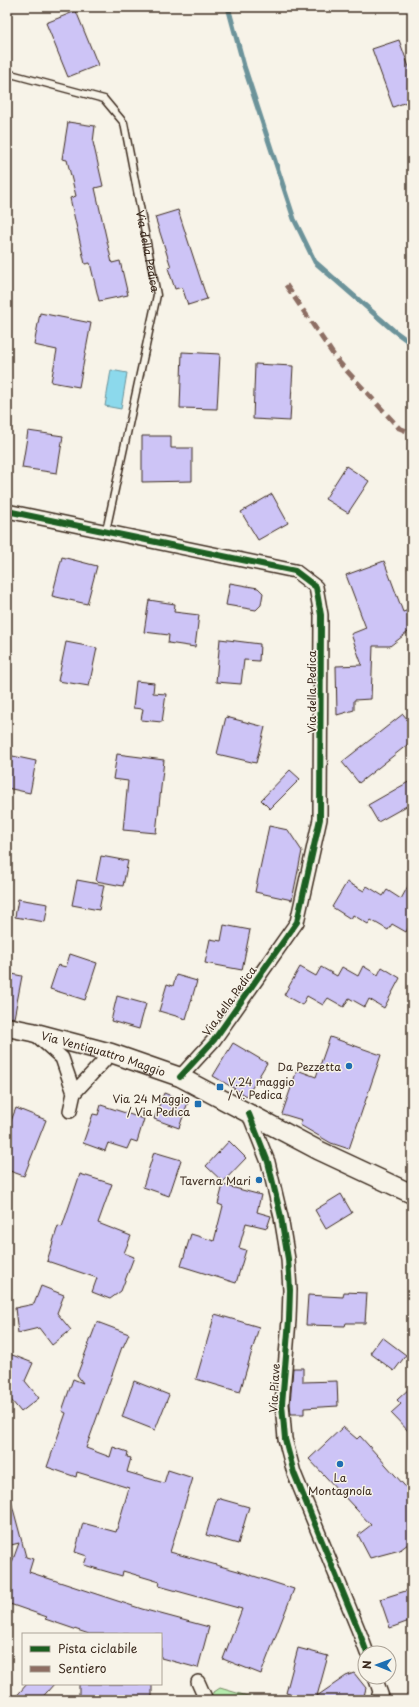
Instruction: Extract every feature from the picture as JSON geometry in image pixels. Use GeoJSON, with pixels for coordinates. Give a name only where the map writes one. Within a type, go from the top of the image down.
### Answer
{"type":"FeatureCollection","features":[{"type":"Feature","properties":{"kind":"main road","name":"Via Ventiquattro Maggio"},"geometry":{"type":"LineString","coordinates":[[7,1027],[32,1032],[111,1053],[180,1077],[318,1150],[412,1194]]}},
{"type":"Feature","properties":{"kind":"street","name":"Via della Pedica"},"geometry":{"type":"LineString","coordinates":[[7,511],[295,571],[316,587],[321,615],[320,819],[297,922],[214,1040],[180,1077]]}},
{"type":"Feature","properties":{"kind":"street"},"geometry":{"type":"LineString","coordinates":[[32,1032],[62,1058],[74,1093]]}},
{"type":"Feature","properties":{"kind":"street"},"geometry":{"type":"LineString","coordinates":[[70,1111],[74,1093],[111,1053]]}},
{"type":"Feature","properties":{"kind":"street","name":"Via Piave"},"geometry":{"type":"LineString","coordinates":[[249,1114],[268,1162],[281,1217],[288,1259],[290,1290],[289,1320],[282,1404],[283,1428],[288,1452],[294,1473],[364,1645]]}},
{"type":"Feature","properties":{"kind":"street"},"geometry":{"type":"LineString","coordinates":[[198,1682],[206,1700]]}},
{"type":"Feature","properties":{"kind":"lane","name":"Via della Pedica"},"geometry":{"type":"LineString","coordinates":[[7,73],[104,99],[124,123],[157,295],[106,531]]}},
{"type":"Feature","properties":{"kind":"green space"},"geometry":{"type":"Polygon","coordinates":[[[220,1688],[261,1700],[206,1700],[205,1698],[220,1688]]]}},
{"type":"Feature","properties":{"kind":"water"},"geometry":{"type":"Polygon","coordinates":[[[111,370],[127,373],[121,409],[105,406],[111,370]]]}},
{"type":"Feature","properties":{"kind":"building"},"geometry":{"type":"Polygon","coordinates":[[[76,11],[98,65],[68,77],[46,23],[76,11]]]}},
{"type":"Feature","properties":{"kind":"building"},"geometry":{"type":"Polygon","coordinates":[[[399,40],[412,75],[412,100],[393,107],[372,49],[399,40]]]}},
{"type":"Feature","properties":{"kind":"building"},"geometry":{"type":"Polygon","coordinates":[[[68,122],[95,126],[93,142],[103,186],[95,188],[112,263],[120,261],[128,295],[99,301],[90,263],[85,264],[70,198],[76,196],[67,160],[62,159],[68,122]]]}},
{"type":"Feature","properties":{"kind":"building"},"geometry":{"type":"Polygon","coordinates":[[[178,210],[207,299],[188,305],[182,287],[175,289],[168,268],[171,267],[155,217],[178,210]]]}},
{"type":"Feature","properties":{"kind":"building"},"geometry":{"type":"Polygon","coordinates":[[[40,313],[91,323],[79,387],[51,382],[57,350],[34,345],[40,313]]]}},
{"type":"Feature","properties":{"kind":"building"},"geometry":{"type":"Polygon","coordinates":[[[182,352],[220,354],[217,409],[180,408],[182,352]]]}},
{"type":"Feature","properties":{"kind":"building"},"geometry":{"type":"Polygon","coordinates":[[[255,364],[293,366],[290,421],[253,419],[255,364]]]}},
{"type":"Feature","properties":{"kind":"building"},"geometry":{"type":"Polygon","coordinates":[[[28,431],[63,436],[57,473],[22,468],[28,431]]]}},
{"type":"Feature","properties":{"kind":"building"},"geometry":{"type":"Polygon","coordinates":[[[142,436],[171,436],[171,448],[192,448],[192,481],[142,482],[142,436]]]}},
{"type":"Feature","properties":{"kind":"building"},"geometry":{"type":"Polygon","coordinates":[[[346,466],[369,481],[348,513],[325,499],[346,466]]]}},
{"type":"Feature","properties":{"kind":"building"},"geometry":{"type":"Polygon","coordinates":[[[272,494],[288,523],[258,540],[241,512],[272,494]]]}},
{"type":"Feature","properties":{"kind":"building"},"geometry":{"type":"Polygon","coordinates":[[[62,557],[97,566],[87,604],[52,596],[62,557]]]}},
{"type":"Feature","properties":{"kind":"building"},"geometry":{"type":"Polygon","coordinates":[[[384,561],[403,612],[412,609],[412,629],[390,646],[373,646],[371,699],[354,700],[354,710],[337,715],[336,666],[362,665],[351,634],[366,628],[346,575],[384,561]]]}},
{"type":"Feature","properties":{"kind":"building"},"geometry":{"type":"Polygon","coordinates":[[[230,583],[258,588],[263,593],[261,605],[256,610],[226,605],[230,583]]]}},
{"type":"Feature","properties":{"kind":"building"},"geometry":{"type":"Polygon","coordinates":[[[149,600],[175,604],[174,612],[199,615],[195,647],[168,643],[169,635],[144,632],[149,600]]]}},
{"type":"Feature","properties":{"kind":"building"},"geometry":{"type":"Polygon","coordinates":[[[220,639],[260,644],[259,661],[244,660],[241,684],[216,682],[220,639]]]}},
{"type":"Feature","properties":{"kind":"building"},"geometry":{"type":"Polygon","coordinates":[[[66,642],[97,648],[89,686],[58,681],[66,642]]]}},
{"type":"Feature","properties":{"kind":"building"},"geometry":{"type":"Polygon","coordinates":[[[136,681],[154,683],[153,693],[166,694],[162,722],[141,720],[143,709],[133,708],[136,681]]]}},
{"type":"Feature","properties":{"kind":"building"},"geometry":{"type":"Polygon","coordinates":[[[403,714],[412,725],[412,741],[359,783],[342,762],[403,714]]]}},
{"type":"Feature","properties":{"kind":"building"},"geometry":{"type":"Polygon","coordinates":[[[226,717],[265,727],[256,763],[217,754],[226,717]]]}},
{"type":"Feature","properties":{"kind":"building"},"geometry":{"type":"Polygon","coordinates":[[[117,754],[164,760],[156,833],[123,830],[128,781],[113,779],[117,754]]]}},
{"type":"Feature","properties":{"kind":"building"},"geometry":{"type":"Polygon","coordinates":[[[8,755],[36,761],[30,793],[7,788],[8,755]]]}},
{"type":"Feature","properties":{"kind":"building"},"geometry":{"type":"Polygon","coordinates":[[[290,770],[300,779],[270,809],[261,800],[290,770]]]}},
{"type":"Feature","properties":{"kind":"building"},"geometry":{"type":"Polygon","coordinates":[[[412,780],[412,803],[378,822],[368,805],[412,780]]]}},
{"type":"Feature","properties":{"kind":"building"},"geometry":{"type":"Polygon","coordinates":[[[269,826],[288,830],[302,851],[292,900],[255,892],[269,826]]]}},
{"type":"Feature","properties":{"kind":"building"},"geometry":{"type":"Polygon","coordinates":[[[101,856],[128,861],[123,886],[96,881],[101,856]]]}},
{"type":"Feature","properties":{"kind":"building"},"geometry":{"type":"Polygon","coordinates":[[[412,879],[412,921],[406,932],[392,924],[388,930],[371,920],[368,924],[353,915],[351,919],[332,907],[347,882],[364,891],[367,886],[383,896],[387,890],[401,899],[412,879]]]}},
{"type":"Feature","properties":{"kind":"building"},"geometry":{"type":"Polygon","coordinates":[[[77,880],[104,885],[99,910],[72,905],[77,880]]]}},
{"type":"Feature","properties":{"kind":"building"},"geometry":{"type":"Polygon","coordinates":[[[18,899],[48,904],[45,922],[15,917],[18,899]]]}},
{"type":"Feature","properties":{"kind":"building"},"geometry":{"type":"Polygon","coordinates":[[[224,925],[250,930],[242,970],[205,963],[210,939],[221,941],[224,925]]]}},
{"type":"Feature","properties":{"kind":"building"},"geometry":{"type":"Polygon","coordinates":[[[70,954],[97,963],[85,1000],[50,989],[58,965],[66,967],[70,954]]]}},
{"type":"Feature","properties":{"kind":"building"},"geometry":{"type":"Polygon","coordinates":[[[363,966],[378,975],[382,967],[400,978],[384,1008],[369,999],[365,1007],[349,998],[344,1007],[328,998],[323,1005],[307,996],[302,1005],[284,995],[300,967],[316,976],[321,967],[337,976],[342,967],[358,976],[363,966]]]}},
{"type":"Feature","properties":{"kind":"building"},"geometry":{"type":"Polygon","coordinates":[[[7,973],[22,976],[14,1018],[7,1017],[7,973]]]}},
{"type":"Feature","properties":{"kind":"building"},"geometry":{"type":"Polygon","coordinates":[[[176,975],[197,981],[186,1019],[159,1011],[167,984],[173,986],[176,975]]]}},
{"type":"Feature","properties":{"kind":"building"},"geometry":{"type":"Polygon","coordinates":[[[117,996],[146,1004],[139,1029],[111,1021],[117,996]]]}},
{"type":"Feature","properties":{"kind":"building"},"geometry":{"type":"Polygon","coordinates":[[[330,1037],[381,1055],[349,1149],[331,1143],[300,1125],[302,1120],[282,1114],[297,1070],[316,1077],[330,1037]]]}},
{"type":"Feature","properties":{"kind":"building"},"geometry":{"type":"Polygon","coordinates":[[[233,1043],[267,1063],[247,1096],[213,1076],[233,1043]]]}},
{"type":"Feature","properties":{"kind":"building"},"geometry":{"type":"Polygon","coordinates":[[[164,1093],[188,1102],[179,1128],[154,1119],[164,1093]]]}},
{"type":"Feature","properties":{"kind":"building"},"geometry":{"type":"Polygon","coordinates":[[[101,1105],[144,1119],[137,1142],[131,1140],[127,1149],[108,1143],[105,1151],[83,1143],[93,1114],[98,1115],[101,1105]]]}},
{"type":"Feature","properties":{"kind":"building"},"geometry":{"type":"Polygon","coordinates":[[[16,1108],[46,1120],[24,1176],[7,1170],[7,1131],[16,1108]]]}},
{"type":"Feature","properties":{"kind":"building"},"geometry":{"type":"Polygon","coordinates":[[[229,1141],[246,1158],[223,1182],[206,1166],[229,1141]]]}},
{"type":"Feature","properties":{"kind":"building"},"geometry":{"type":"Polygon","coordinates":[[[154,1152],[181,1160],[169,1196],[143,1187],[154,1152]]]}},
{"type":"Feature","properties":{"kind":"building"},"geometry":{"type":"Polygon","coordinates":[[[80,1174],[112,1184],[98,1223],[131,1236],[124,1253],[134,1257],[121,1291],[110,1299],[92,1292],[97,1278],[47,1261],[58,1226],[62,1227],[80,1174]]]}},
{"type":"Feature","properties":{"kind":"building"},"geometry":{"type":"Polygon","coordinates":[[[223,1185],[261,1195],[257,1212],[271,1216],[267,1228],[246,1223],[239,1248],[246,1250],[236,1283],[181,1266],[191,1234],[214,1241],[223,1206],[218,1204],[223,1185]]]}},
{"type":"Feature","properties":{"kind":"building"},"geometry":{"type":"Polygon","coordinates":[[[341,1194],[352,1213],[326,1229],[315,1210],[341,1194]]]}},
{"type":"Feature","properties":{"kind":"building"},"geometry":{"type":"Polygon","coordinates":[[[41,1286],[64,1295],[57,1313],[71,1330],[52,1345],[39,1328],[18,1333],[15,1308],[34,1304],[41,1286]]]}},
{"type":"Feature","properties":{"kind":"building"},"geometry":{"type":"Polygon","coordinates":[[[344,1292],[367,1293],[365,1323],[346,1323],[345,1326],[306,1325],[308,1295],[343,1297],[344,1292]]]}},
{"type":"Feature","properties":{"kind":"building"},"geometry":{"type":"Polygon","coordinates":[[[215,1314],[259,1327],[240,1392],[196,1379],[215,1314]]]}},
{"type":"Feature","properties":{"kind":"building"},"geometry":{"type":"Polygon","coordinates":[[[97,1322],[129,1334],[122,1347],[86,1448],[110,1457],[113,1447],[128,1452],[127,1457],[131,1458],[127,1472],[164,1483],[168,1470],[193,1478],[170,1552],[238,1571],[294,1589],[261,1674],[223,1659],[242,1609],[159,1586],[160,1582],[123,1571],[122,1576],[84,1565],[87,1556],[75,1552],[83,1523],[116,1532],[129,1488],[77,1472],[76,1477],[47,1467],[66,1413],[62,1411],[73,1379],[83,1383],[77,1375],[97,1322]]]}},
{"type":"Feature","properties":{"kind":"building"},"geometry":{"type":"Polygon","coordinates":[[[382,1337],[406,1355],[394,1371],[370,1353],[382,1337]]]}},
{"type":"Feature","properties":{"kind":"building"},"geometry":{"type":"Polygon","coordinates":[[[7,1353],[33,1363],[25,1381],[39,1398],[21,1412],[7,1395],[7,1353]]]}},
{"type":"Feature","properties":{"kind":"building"},"geometry":{"type":"Polygon","coordinates":[[[293,1368],[303,1368],[303,1382],[337,1381],[338,1406],[304,1408],[304,1414],[291,1414],[290,1404],[293,1368]]]}},
{"type":"Feature","properties":{"kind":"building"},"geometry":{"type":"Polygon","coordinates":[[[134,1381],[169,1395],[155,1430],[122,1417],[134,1381]]]}},
{"type":"Feature","properties":{"kind":"building"},"geometry":{"type":"Polygon","coordinates":[[[412,1386],[412,1435],[391,1413],[401,1404],[397,1400],[412,1386]]]}},
{"type":"Feature","properties":{"kind":"building"},"geometry":{"type":"Polygon","coordinates":[[[343,1427],[357,1439],[360,1436],[412,1494],[412,1541],[400,1550],[370,1558],[358,1535],[371,1525],[309,1459],[343,1427]]]}},
{"type":"Feature","properties":{"kind":"building"},"geometry":{"type":"Polygon","coordinates":[[[217,1498],[249,1507],[238,1544],[206,1535],[217,1498]]]}},
{"type":"Feature","properties":{"kind":"building"},"geometry":{"type":"Polygon","coordinates":[[[11,1501],[26,1557],[33,1559],[29,1572],[142,1609],[209,1627],[198,1668],[162,1658],[162,1633],[86,1633],[45,1619],[47,1617],[7,1603],[7,1576],[19,1543],[7,1546],[7,1502],[11,1501]]]}},
{"type":"Feature","properties":{"kind":"building"},"geometry":{"type":"Polygon","coordinates":[[[412,1589],[412,1620],[390,1628],[380,1599],[412,1589]]]}},
{"type":"Feature","properties":{"kind":"building"},"geometry":{"type":"Polygon","coordinates":[[[298,1648],[328,1656],[317,1696],[346,1676],[354,1673],[357,1677],[357,1685],[364,1685],[366,1688],[363,1700],[311,1700],[286,1693],[298,1648]]]}},
{"type":"Feature","properties":{"kind":"building"},"geometry":{"type":"Polygon","coordinates":[[[26,1685],[53,1685],[40,1700],[13,1700],[26,1685]]]}},
{"type":"Feature","properties":{"kind":"building"},"geometry":{"type":"Polygon","coordinates":[[[79,1685],[152,1685],[152,1700],[79,1700],[79,1685]]]}},
{"type":"Feature","properties":{"kind":"waterway"},"geometry":{"type":"LineString","coordinates":[[228,7],[244,66],[294,219],[315,262],[393,330],[412,344]]}},
{"type":"Feature","properties":{"kind":"marked path"},"geometry":{"type":"LineString","coordinates":[[286,285],[337,360],[399,428],[412,433]]}},
{"type":"Feature","properties":{"kind":"cycle path"},"geometry":{"type":"LineString","coordinates":[[7,511],[295,571],[316,587],[321,615],[320,819],[297,922],[214,1040],[180,1077]]}},
{"type":"Feature","properties":{"kind":"cycle path"},"geometry":{"type":"LineString","coordinates":[[249,1114],[268,1162],[281,1217],[288,1259],[290,1290],[289,1320],[282,1404],[285,1439],[294,1473],[364,1645]]}},
{"type":"Feature","properties":{"kind":"place","name":"Da Pezzetta"},"geometry":{"type":"Point","coordinates":[349,1066]}},
{"type":"Feature","properties":{"kind":"place","name":"V.24 maggio / V. Pedica"},"geometry":{"type":"Point","coordinates":[220,1087]}},
{"type":"Feature","properties":{"kind":"place","name":"Via 24 Maggio / Via Pedica"},"geometry":{"type":"Point","coordinates":[198,1104]}},
{"type":"Feature","properties":{"kind":"place","name":"Taverna Mari"},"geometry":{"type":"Point","coordinates":[259,1180]}},
{"type":"Feature","properties":{"kind":"place","name":"La Montagnola"},"geometry":{"type":"Point","coordinates":[340,1464]}}]}
